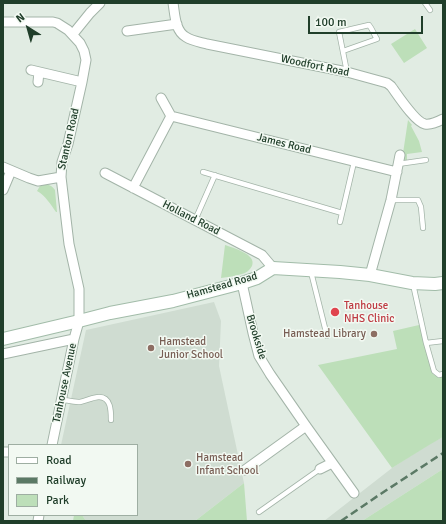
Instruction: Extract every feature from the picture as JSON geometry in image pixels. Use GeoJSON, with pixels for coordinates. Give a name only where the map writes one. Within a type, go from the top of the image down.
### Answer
{"type":"FeatureCollection","features":[{"type":"Feature","properties":{"kind":"main road","name":"Hamstead Road"},"geometry":{"type":"LineString","coordinates":[[3,339],[242,283],[257,278],[273,268]]}},
{"type":"Feature","properties":{"kind":"main road"},"geometry":{"type":"LineString","coordinates":[[273,268],[370,275],[412,283],[443,283]]}},
{"type":"Feature","properties":{"kind":"street"},"geometry":{"type":"LineString","coordinates":[[73,34],[100,3]]}},
{"type":"Feature","properties":{"kind":"street","name":"Woodfort Road"},"geometry":{"type":"LineString","coordinates":[[173,3],[179,32],[186,37],[207,44],[347,72],[387,83],[391,86],[417,120],[424,124],[433,124],[443,119]]}},
{"type":"Feature","properties":{"kind":"street","name":"Stanton Road"},"geometry":{"type":"LineString","coordinates":[[3,22],[53,22],[63,26],[73,34],[80,42],[84,51],[86,60],[82,82],[68,144],[62,162],[61,177],[69,244],[79,289],[79,322]]}},
{"type":"Feature","properties":{"kind":"street"},"geometry":{"type":"LineString","coordinates":[[127,31],[177,24]]}},
{"type":"Feature","properties":{"kind":"street"},"geometry":{"type":"LineString","coordinates":[[38,82],[35,71],[82,82]]}},
{"type":"Feature","properties":{"kind":"street"},"geometry":{"type":"LineString","coordinates":[[133,188],[171,116],[162,98]]}},
{"type":"Feature","properties":{"kind":"street","name":"James Road"},"geometry":{"type":"LineString","coordinates":[[171,116],[354,162],[398,164]]}},
{"type":"Feature","properties":{"kind":"street"},"geometry":{"type":"LineString","coordinates":[[370,275],[391,200],[398,164]]}},
{"type":"Feature","properties":{"kind":"street"},"geometry":{"type":"LineString","coordinates":[[3,190],[7,169],[38,181],[61,177]]}},
{"type":"Feature","properties":{"kind":"street","name":"Holland Road"},"geometry":{"type":"LineString","coordinates":[[105,173],[262,255],[273,268]]}},
{"type":"Feature","properties":{"kind":"street","name":"Brookside"},"geometry":{"type":"LineString","coordinates":[[242,283],[253,333],[260,356],[270,374],[354,493]]}},
{"type":"Feature","properties":{"kind":"street","name":"Tanhouse Avenue"},"geometry":{"type":"LineString","coordinates":[[52,444],[74,339],[79,322]]}},
{"type":"Feature","properties":{"kind":"street"},"geometry":{"type":"LineString","coordinates":[[3,354],[74,339]]}},
{"type":"Feature","properties":{"kind":"street"},"geometry":{"type":"LineString","coordinates":[[248,464],[306,426]]}},
{"type":"Feature","properties":{"kind":"street"},"geometry":{"type":"LineString","coordinates":[[320,469],[332,463]]}},
{"type":"Feature","properties":{"kind":"lane"},"geometry":{"type":"LineString","coordinates":[[426,3],[430,10]]}},
{"type":"Feature","properties":{"kind":"lane"},"geometry":{"type":"LineString","coordinates":[[342,51],[377,39],[369,25],[339,32],[342,51],[347,72]]}},
{"type":"Feature","properties":{"kind":"lane"},"geometry":{"type":"LineString","coordinates":[[398,164],[426,160]]}},
{"type":"Feature","properties":{"kind":"lane"},"geometry":{"type":"LineString","coordinates":[[340,222],[354,162]]}},
{"type":"Feature","properties":{"kind":"lane"},"geometry":{"type":"LineString","coordinates":[[203,172],[342,213]]}},
{"type":"Feature","properties":{"kind":"lane"},"geometry":{"type":"LineString","coordinates":[[196,218],[215,175]]}},
{"type":"Feature","properties":{"kind":"lane"},"geometry":{"type":"LineString","coordinates":[[391,200],[418,200],[421,207],[423,228]]}},
{"type":"Feature","properties":{"kind":"lane"},"geometry":{"type":"LineString","coordinates":[[310,270],[327,336]]}},
{"type":"Feature","properties":{"kind":"lane"},"geometry":{"type":"LineString","coordinates":[[412,283],[434,371],[439,375],[443,374]]}},
{"type":"Feature","properties":{"kind":"lane"},"geometry":{"type":"LineString","coordinates":[[426,343],[443,341]]}},
{"type":"Feature","properties":{"kind":"lane"},"geometry":{"type":"LineString","coordinates":[[61,400],[82,402],[99,397],[106,399],[111,412],[111,420]]}},
{"type":"Feature","properties":{"kind":"lane"},"geometry":{"type":"LineString","coordinates":[[259,512],[320,469]]}},
{"type":"Feature","properties":{"kind":"shaded area"},"geometry":{"type":"Polygon","coordinates":[[[214,302],[221,321],[219,366],[244,483],[195,521],[86,521],[83,516],[138,516],[138,444],[61,444],[86,330],[214,302]]]}},
{"type":"Feature","properties":{"kind":"shaded area"},"geometry":{"type":"Polygon","coordinates":[[[443,437],[443,469],[362,521],[324,521],[392,468],[429,444],[443,437]]]}},
{"type":"Feature","properties":{"kind":"green space"},"geometry":{"type":"Polygon","coordinates":[[[415,29],[427,48],[404,63],[391,44],[415,29]]]}},
{"type":"Feature","properties":{"kind":"green space"},"geometry":{"type":"Polygon","coordinates":[[[408,120],[412,125],[411,126],[419,141],[422,152],[407,154],[407,160],[402,160],[408,120]]]}},
{"type":"Feature","properties":{"kind":"green space"},"geometry":{"type":"Polygon","coordinates":[[[50,185],[55,190],[57,212],[37,191],[40,186],[50,185]]]}},
{"type":"Feature","properties":{"kind":"green space"},"geometry":{"type":"Polygon","coordinates":[[[225,245],[243,252],[251,258],[253,262],[249,270],[242,274],[221,278],[225,245]]]}},
{"type":"Feature","properties":{"kind":"green space"},"geometry":{"type":"Polygon","coordinates":[[[419,325],[426,344],[433,374],[438,377],[443,376],[443,437],[392,468],[318,365],[397,349],[393,331],[419,325]]]}},
{"type":"Feature","properties":{"kind":"green space"},"geometry":{"type":"Polygon","coordinates":[[[443,469],[443,521],[362,521],[443,469]]]}},
{"type":"Feature","properties":{"kind":"green space"},"geometry":{"type":"Polygon","coordinates":[[[244,483],[247,521],[195,521],[244,483]]]}},
{"type":"Feature","properties":{"kind":"green space"},"geometry":{"type":"Polygon","coordinates":[[[74,516],[83,516],[86,521],[73,521],[74,516]]]}},
{"type":"Feature","properties":{"kind":"railway"},"geometry":{"type":"LineString","coordinates":[[341,521],[443,453]]}},
{"type":"Feature","properties":{"kind":"place","name":"Tanhouse NHS Clinic"},"geometry":{"type":"Point","coordinates":[335,312]}},
{"type":"Feature","properties":{"kind":"place","name":"Hamstead Library"},"geometry":{"type":"Point","coordinates":[374,334]}},
{"type":"Feature","properties":{"kind":"place","name":"Hamstead Junior School"},"geometry":{"type":"Point","coordinates":[151,348]}},
{"type":"Feature","properties":{"kind":"place","name":"Hamstead Infant School"},"geometry":{"type":"Point","coordinates":[188,464]}}]}
